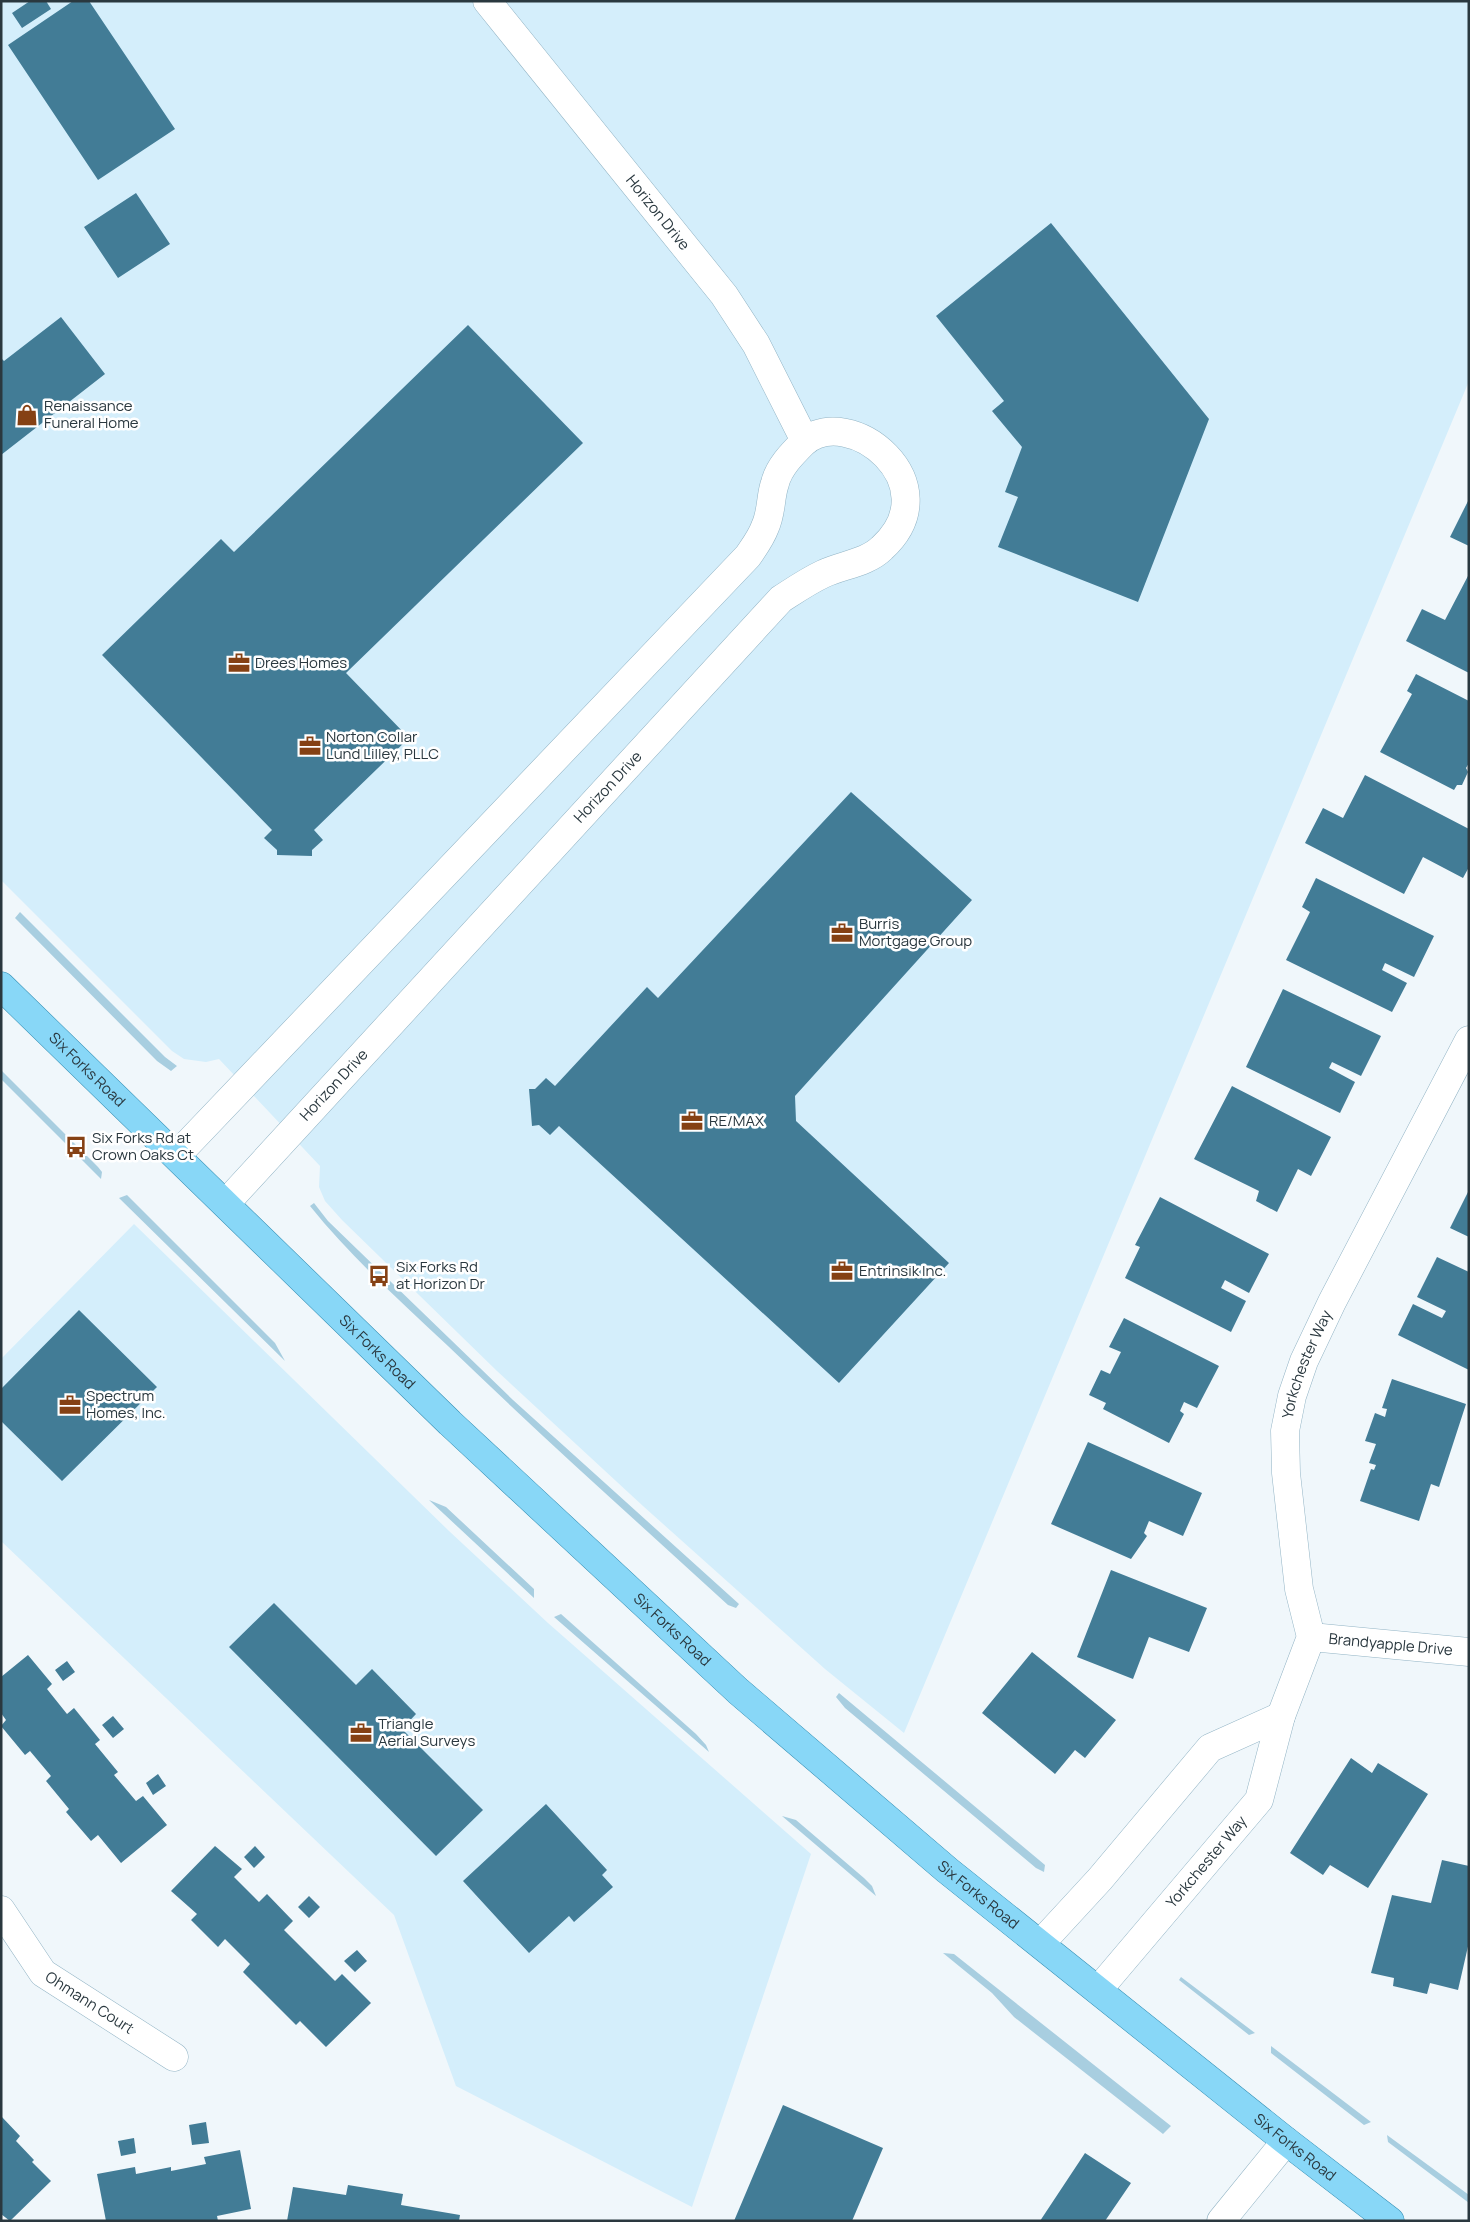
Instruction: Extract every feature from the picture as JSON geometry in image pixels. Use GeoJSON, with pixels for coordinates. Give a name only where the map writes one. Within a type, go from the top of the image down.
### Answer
{"type":"FeatureCollection","features":[{"type":"Feature","properties":{"kind":"main road","name":"Six Forks Road"},"geometry":{"type":"LineString","coordinates":[[1,986],[177,1155],[443,1416],[738,1691],[947,1870],[1041,1943],[1286,2141],[1390,2221]]}},
{"type":"Feature","properties":{"kind":"street","name":"Horizon Drive"},"geometry":{"type":"LineString","coordinates":[[487,1],[724,295],[756,344],[805,441]]}},
{"type":"Feature","properties":{"kind":"street","name":"Horizon Drive"},"geometry":{"type":"LineString","coordinates":[[177,1155],[748,556],[765,527],[772,506],[775,483],[785,462],[805,441],[823,432],[845,433],[864,438],[882,451],[896,466],[905,487],[906,507],[902,522],[891,539],[875,554],[824,574],[781,599],[226,1203]]}},
{"type":"Feature","properties":{"kind":"street","name":"Yorkchester Way"},"geometry":{"type":"LineString","coordinates":[[1098,1990],[1259,1800],[1281,1716],[1312,1637],[1300,1589],[1286,1481],[1285,1431],[1292,1396],[1304,1361],[1332,1302],[1469,1040]]}},
{"type":"Feature","properties":{"kind":"street","name":"Brandyapple Drive"},"geometry":{"type":"LineString","coordinates":[[1312,1637],[1469,1652]]}},
{"type":"Feature","properties":{"kind":"street"},"geometry":{"type":"LineString","coordinates":[[1041,1943],[1100,1879],[1210,1748],[1281,1716]]}},
{"type":"Feature","properties":{"kind":"street","name":"Ohmann Court"},"geometry":{"type":"LineString","coordinates":[[1,1910],[43,1973],[174,2057]]}},
{"type":"Feature","properties":{"kind":"street"},"geometry":{"type":"LineString","coordinates":[[1221,2221],[1286,2141]]}},
{"type":"Feature","properties":{"kind":"shaded area"},"geometry":{"type":"Polygon","coordinates":[[[1,1],[1469,1],[1469,381],[904,1733],[825,1669],[643,1506],[497,1371],[342,1220],[325,1201],[319,1187],[320,1166],[219,1059],[206,1062],[184,1059],[172,1051],[1,880],[1,1]]]}},
{"type":"Feature","properties":{"kind":"shaded area"},"geometry":{"type":"Polygon","coordinates":[[[20,912],[165,1057],[177,1066],[171,1071],[157,1061],[15,918],[20,912]]]}},
{"type":"Feature","properties":{"kind":"shaded area"},"geometry":{"type":"Polygon","coordinates":[[[1,1070],[98,1167],[102,1172],[101,1179],[1,1079],[1,1070]]]}},
{"type":"Feature","properties":{"kind":"shaded area"},"geometry":{"type":"Polygon","coordinates":[[[127,1195],[275,1343],[285,1361],[119,1198],[127,1195]]]}},
{"type":"Feature","properties":{"kind":"shaded area"},"geometry":{"type":"Polygon","coordinates":[[[314,1203],[328,1221],[513,1400],[739,1604],[736,1608],[728,1605],[517,1412],[394,1295],[326,1225],[310,1206],[314,1203]]]}},
{"type":"Feature","properties":{"kind":"shaded area"},"geometry":{"type":"Polygon","coordinates":[[[134,1224],[449,1531],[548,1623],[811,1854],[692,2207],[456,2086],[394,1915],[1,1541],[1,1359],[134,1224]]]}},
{"type":"Feature","properties":{"kind":"shaded area"},"geometry":{"type":"Polygon","coordinates":[[[429,1500],[446,1507],[534,1589],[534,1598],[429,1500]]]}},
{"type":"Feature","properties":{"kind":"shaded area"},"geometry":{"type":"Polygon","coordinates":[[[561,1614],[696,1734],[706,1745],[709,1752],[554,1617],[561,1614]]]}},
{"type":"Feature","properties":{"kind":"shaded area"},"geometry":{"type":"Polygon","coordinates":[[[839,1693],[1045,1865],[1044,1872],[1036,1868],[845,1708],[836,1697],[839,1693]]]}},
{"type":"Feature","properties":{"kind":"shaded area"},"geometry":{"type":"Polygon","coordinates":[[[782,1816],[796,1820],[864,1878],[872,1886],[876,1896],[782,1816]]]}},
{"type":"Feature","properties":{"kind":"shaded area"},"geometry":{"type":"Polygon","coordinates":[[[943,1953],[954,1954],[1171,2126],[1163,2134],[1014,2017],[992,1993],[943,1953]]]}},
{"type":"Feature","properties":{"kind":"shaded area"},"geometry":{"type":"Polygon","coordinates":[[[1181,1977],[1255,2033],[1249,2035],[1179,1980],[1181,1977]]]}},
{"type":"Feature","properties":{"kind":"shaded area"},"geometry":{"type":"Polygon","coordinates":[[[1271,2046],[1371,2122],[1364,2125],[1271,2053],[1271,2046]]]}},
{"type":"Feature","properties":{"kind":"shaded area"},"geometry":{"type":"Polygon","coordinates":[[[1387,2135],[1469,2195],[1469,2203],[1388,2142],[1387,2135]]]}},
{"type":"Feature","properties":{"kind":"building"},"geometry":{"type":"Polygon","coordinates":[[[30,1],[46,1],[51,9],[22,28],[12,13],[30,1]]]}},
{"type":"Feature","properties":{"kind":"building"},"geometry":{"type":"Polygon","coordinates":[[[73,1],[89,1],[175,129],[98,180],[8,45],[73,1]]]}},
{"type":"Feature","properties":{"kind":"building"},"geometry":{"type":"Polygon","coordinates":[[[136,193],[170,244],[118,278],[84,227],[136,193]]]}},
{"type":"Feature","properties":{"kind":"building"},"geometry":{"type":"Polygon","coordinates":[[[1051,223],[1209,419],[1138,602],[998,547],[1018,497],[1005,492],[1022,447],[992,411],[1004,401],[936,316],[1051,223]]]}},
{"type":"Feature","properties":{"kind":"building","name":"Renaissance Funeral Home"},"geometry":{"type":"Polygon","coordinates":[[[61,317],[105,374],[1,455],[1,358],[4,361],[61,317]]]}},
{"type":"Feature","properties":{"kind":"building"},"geometry":{"type":"Polygon","coordinates":[[[468,325],[583,443],[346,673],[409,738],[314,830],[323,840],[312,850],[312,856],[277,855],[277,850],[264,838],[272,830],[102,655],[221,539],[234,552],[468,325]]]}},
{"type":"Feature","properties":{"kind":"building"},"geometry":{"type":"Polygon","coordinates":[[[1469,499],[1469,546],[1450,537],[1469,499]]]}},
{"type":"Feature","properties":{"kind":"building"},"geometry":{"type":"Polygon","coordinates":[[[1469,574],[1469,673],[1406,641],[1422,609],[1445,620],[1469,574]]]}},
{"type":"Feature","properties":{"kind":"building"},"geometry":{"type":"Polygon","coordinates":[[[1416,674],[1469,701],[1469,763],[1466,768],[1468,772],[1462,785],[1457,785],[1454,790],[1380,752],[1412,694],[1407,691],[1416,674]]]}},
{"type":"Feature","properties":{"kind":"building"},"geometry":{"type":"Polygon","coordinates":[[[1365,775],[1469,829],[1469,867],[1463,878],[1423,857],[1404,894],[1305,843],[1323,808],[1343,818],[1365,775]]]}},
{"type":"Feature","properties":{"kind":"building"},"geometry":{"type":"Polygon","coordinates":[[[851,792],[972,900],[795,1096],[796,1121],[949,1263],[839,1383],[559,1126],[550,1135],[539,1125],[532,1126],[529,1089],[535,1089],[546,1078],[555,1086],[647,987],[658,998],[851,792]]]}},
{"type":"Feature","properties":{"kind":"building"},"geometry":{"type":"Polygon","coordinates":[[[1316,878],[1434,936],[1414,977],[1385,963],[1382,970],[1407,983],[1392,1012],[1286,960],[1310,912],[1302,907],[1316,878]]]}},
{"type":"Feature","properties":{"kind":"building"},"geometry":{"type":"Polygon","coordinates":[[[1283,989],[1381,1036],[1361,1076],[1332,1062],[1329,1068],[1355,1082],[1340,1113],[1246,1067],[1283,989]]]}},
{"type":"Feature","properties":{"kind":"building"},"geometry":{"type":"Polygon","coordinates":[[[1232,1086],[1331,1137],[1311,1176],[1298,1169],[1277,1212],[1256,1201],[1259,1191],[1194,1159],[1232,1086]]]}},
{"type":"Feature","properties":{"kind":"building"},"geometry":{"type":"Polygon","coordinates":[[[1469,1190],[1469,1237],[1450,1228],[1469,1190]]]}},
{"type":"Feature","properties":{"kind":"building"},"geometry":{"type":"Polygon","coordinates":[[[1160,1197],[1269,1254],[1249,1293],[1225,1280],[1221,1288],[1246,1301],[1231,1332],[1125,1278],[1140,1247],[1135,1245],[1160,1197]]]}},
{"type":"Feature","properties":{"kind":"building"},"geometry":{"type":"Polygon","coordinates":[[[1437,1257],[1469,1272],[1469,1370],[1398,1335],[1413,1304],[1442,1318],[1446,1311],[1417,1297],[1437,1257]]]}},
{"type":"Feature","properties":{"kind":"building","name":"Spectrum Homes, Inc."},"geometry":{"type":"Polygon","coordinates":[[[79,1310],[157,1387],[62,1481],[1,1421],[1,1389],[79,1310]]]}},
{"type":"Feature","properties":{"kind":"building"},"geometry":{"type":"Polygon","coordinates":[[[1124,1318],[1219,1366],[1197,1408],[1184,1402],[1180,1411],[1184,1414],[1169,1443],[1103,1409],[1106,1403],[1089,1395],[1101,1370],[1110,1374],[1121,1352],[1109,1347],[1124,1318]]]}},
{"type":"Feature","properties":{"kind":"building"},"geometry":{"type":"Polygon","coordinates":[[[1392,1379],[1466,1404],[1439,1487],[1431,1484],[1419,1521],[1360,1501],[1371,1469],[1374,1470],[1376,1465],[1369,1463],[1376,1444],[1365,1441],[1375,1413],[1385,1417],[1387,1409],[1382,1408],[1392,1379]]]}},
{"type":"Feature","properties":{"kind":"building"},"geometry":{"type":"Polygon","coordinates":[[[1088,1442],[1202,1493],[1183,1536],[1149,1521],[1144,1533],[1147,1536],[1131,1559],[1051,1524],[1088,1442]]]}},
{"type":"Feature","properties":{"kind":"building"},"geometry":{"type":"Polygon","coordinates":[[[1111,1570],[1207,1608],[1189,1652],[1149,1637],[1133,1679],[1077,1657],[1111,1570]]]}},
{"type":"Feature","properties":{"kind":"building"},"geometry":{"type":"Polygon","coordinates":[[[274,1603],[356,1685],[372,1669],[416,1714],[402,1729],[483,1810],[436,1856],[229,1647],[274,1603]]]}},
{"type":"Feature","properties":{"kind":"building"},"geometry":{"type":"Polygon","coordinates":[[[1032,1652],[1116,1720],[1085,1758],[1075,1750],[1055,1774],[982,1713],[1032,1652]]]}},
{"type":"Feature","properties":{"kind":"building"},"geometry":{"type":"Polygon","coordinates":[[[28,1655],[52,1684],[47,1689],[67,1714],[74,1708],[100,1740],[95,1744],[118,1772],[114,1775],[136,1801],[143,1796],[167,1825],[121,1863],[98,1835],[91,1841],[66,1812],[69,1809],[46,1781],[51,1776],[30,1751],[25,1755],[1,1726],[6,1720],[1,1713],[1,1677],[28,1655]]]}},
{"type":"Feature","properties":{"kind":"building"},"geometry":{"type":"Polygon","coordinates":[[[67,1661],[75,1672],[63,1681],[55,1670],[67,1661]]]}},
{"type":"Feature","properties":{"kind":"building"},"geometry":{"type":"Polygon","coordinates":[[[113,1716],[124,1729],[113,1738],[102,1725],[113,1716]]]}},
{"type":"Feature","properties":{"kind":"building"},"geometry":{"type":"Polygon","coordinates":[[[1351,1758],[1372,1773],[1378,1763],[1428,1794],[1368,1888],[1330,1865],[1323,1875],[1290,1853],[1351,1758]]]}},
{"type":"Feature","properties":{"kind":"building"},"geometry":{"type":"Polygon","coordinates":[[[158,1774],[166,1786],[153,1795],[146,1783],[158,1774]]]}},
{"type":"Feature","properties":{"kind":"building"},"geometry":{"type":"Polygon","coordinates":[[[546,1804],[607,1870],[602,1875],[613,1887],[574,1922],[569,1916],[529,1953],[463,1881],[546,1804]]]}},
{"type":"Feature","properties":{"kind":"building"},"geometry":{"type":"Polygon","coordinates":[[[215,1846],[242,1869],[234,1877],[259,1902],[267,1894],[293,1921],[284,1930],[335,1981],[342,1974],[371,2003],[326,2047],[300,2021],[296,2025],[243,1972],[250,1964],[225,1939],[218,1947],[191,1920],[197,1914],[171,1891],[215,1846]]]}},
{"type":"Feature","properties":{"kind":"building"},"geometry":{"type":"Polygon","coordinates":[[[255,1846],[265,1857],[254,1868],[244,1857],[255,1846]]]}},
{"type":"Feature","properties":{"kind":"building"},"geometry":{"type":"Polygon","coordinates":[[[1442,1860],[1469,1866],[1469,1942],[1458,1990],[1430,1983],[1427,1994],[1393,1986],[1394,1978],[1371,1973],[1392,1895],[1431,1903],[1442,1860]]]}},
{"type":"Feature","properties":{"kind":"building"},"geometry":{"type":"Polygon","coordinates":[[[309,1896],[320,1907],[309,1918],[298,1907],[309,1896]]]}},
{"type":"Feature","properties":{"kind":"building"},"geometry":{"type":"Polygon","coordinates":[[[357,1950],[367,1961],[355,1972],[344,1961],[357,1950]]]}},
{"type":"Feature","properties":{"kind":"building"},"geometry":{"type":"Polygon","coordinates":[[[783,2105],[883,2148],[852,2221],[734,2221],[783,2105]]]}},
{"type":"Feature","properties":{"kind":"building"},"geometry":{"type":"Polygon","coordinates":[[[1,2116],[20,2136],[16,2141],[34,2160],[32,2162],[51,2181],[10,2221],[1,2214],[1,2116]]]}},
{"type":"Feature","properties":{"kind":"building"},"geometry":{"type":"Polygon","coordinates":[[[206,2122],[209,2143],[192,2145],[189,2125],[206,2122]]]}},
{"type":"Feature","properties":{"kind":"building"},"geometry":{"type":"Polygon","coordinates":[[[134,2138],[136,2153],[121,2156],[118,2141],[134,2138]]]}},
{"type":"Feature","properties":{"kind":"building"},"geometry":{"type":"Polygon","coordinates":[[[240,2150],[251,2209],[217,2216],[218,2221],[106,2221],[97,2174],[135,2167],[136,2174],[171,2167],[171,2171],[206,2164],[204,2157],[240,2150]]]}},
{"type":"Feature","properties":{"kind":"building"},"geometry":{"type":"Polygon","coordinates":[[[1085,2153],[1131,2183],[1105,2221],[1040,2221],[1085,2153]]]}},
{"type":"Feature","properties":{"kind":"building"},"geometry":{"type":"Polygon","coordinates":[[[348,2185],[403,2194],[401,2205],[460,2215],[459,2221],[287,2221],[293,2187],[346,2195],[348,2185]]]}},
{"type":"Feature","properties":{"kind":"place","name":"Renaissance Funeral Home"},"geometry":{"type":"Point","coordinates":[27,415]}},
{"type":"Feature","properties":{"kind":"place","name":"Drees Homes"},"geometry":{"type":"Point","coordinates":[239,663]}},
{"type":"Feature","properties":{"kind":"place","name":"Norton Collar Lund Lilley, PLLC"},"geometry":{"type":"Point","coordinates":[310,746]}},
{"type":"Feature","properties":{"kind":"place","name":"Burris Mortgage Group"},"geometry":{"type":"Point","coordinates":[842,933]}},
{"type":"Feature","properties":{"kind":"place","name":"RE/MAX"},"geometry":{"type":"Point","coordinates":[692,1121]}},
{"type":"Feature","properties":{"kind":"place","name":"Six Forks Rd at Crown Oaks Ct"},"geometry":{"type":"Point","coordinates":[76,1147]}},
{"type":"Feature","properties":{"kind":"place","name":"Entrinsik Inc."},"geometry":{"type":"Point","coordinates":[842,1271]}},
{"type":"Feature","properties":{"kind":"place","name":"Six Forks Rd at Horizon Dr"},"geometry":{"type":"Point","coordinates":[379,1276]}},
{"type":"Feature","properties":{"kind":"place","name":"Spectrum Homes, Inc."},"geometry":{"type":"Point","coordinates":[70,1405]}},
{"type":"Feature","properties":{"kind":"place","name":"Triangle Aerial Surveys"},"geometry":{"type":"Point","coordinates":[361,1733]}}]}
